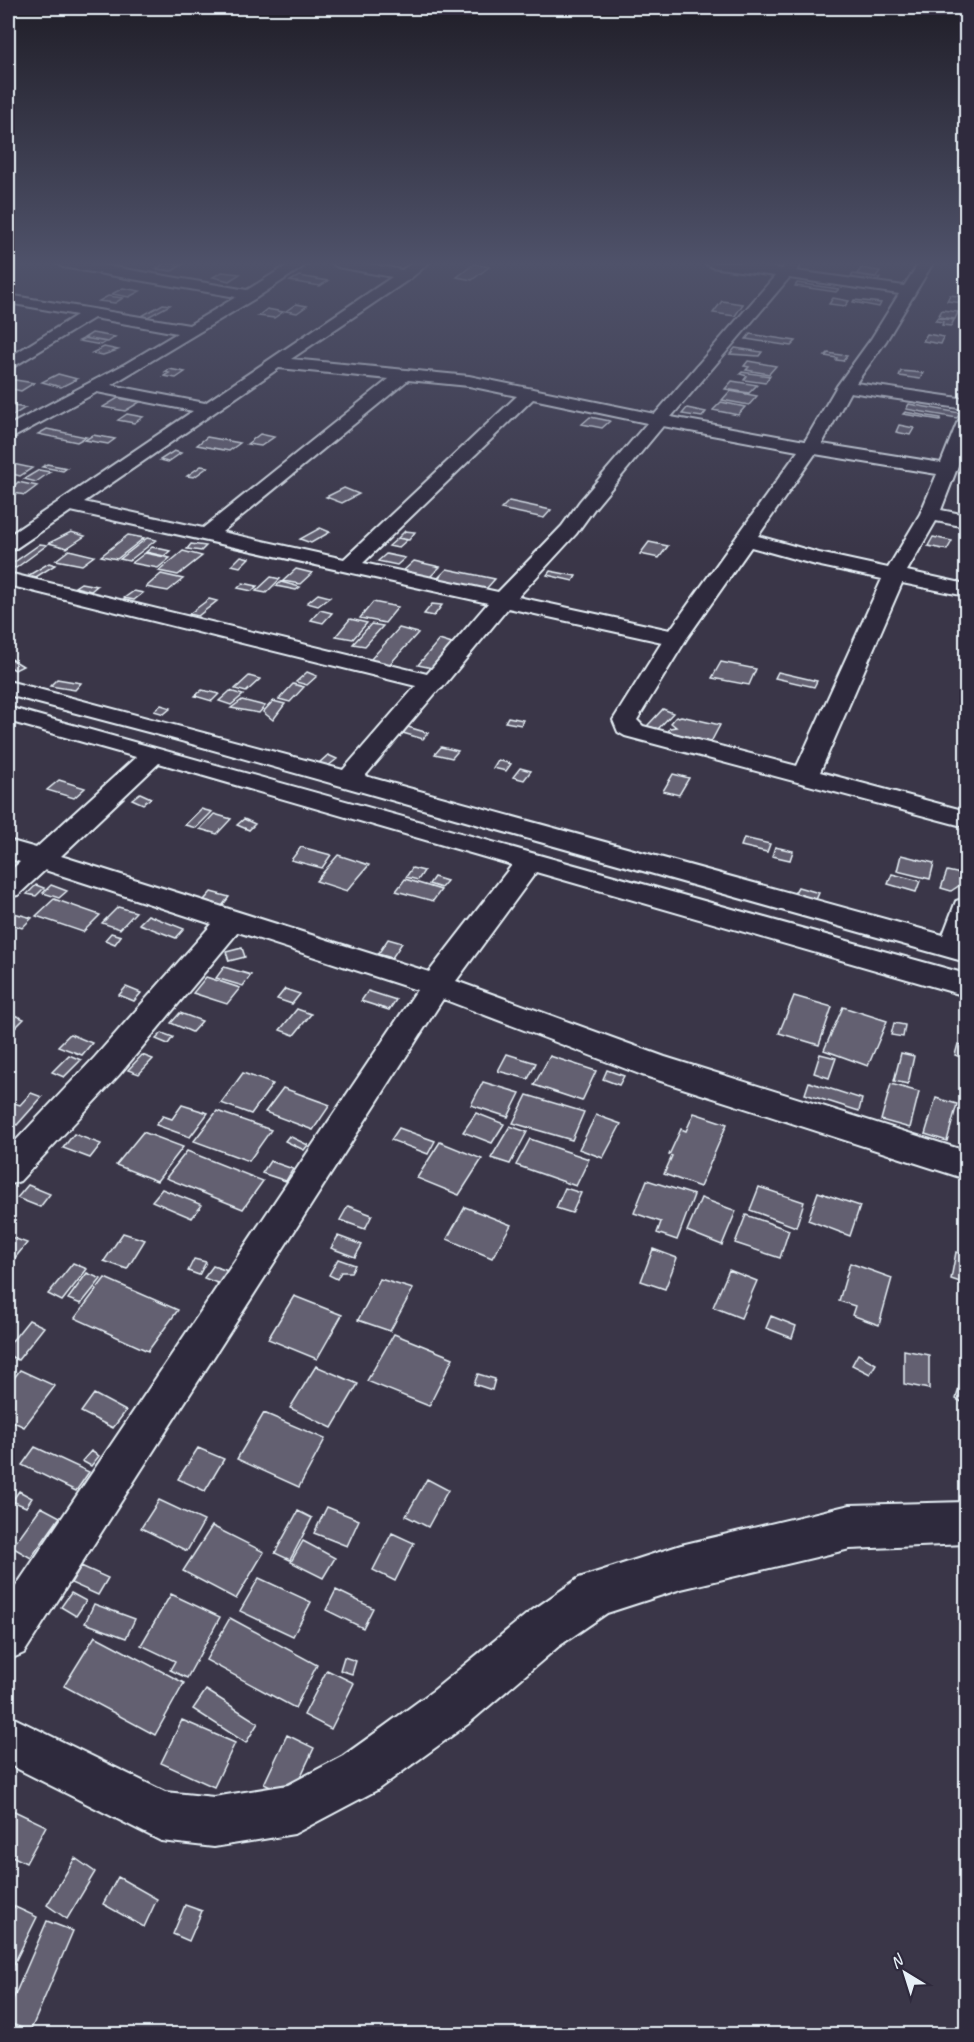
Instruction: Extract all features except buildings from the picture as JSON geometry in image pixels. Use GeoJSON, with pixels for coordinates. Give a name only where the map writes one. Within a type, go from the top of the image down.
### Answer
{"type":"FeatureCollection","features":[{"type":"Feature","properties":{"kind":"street"},"geometry":{"type":"LineString","coordinates":[[8,433],[96,387],[143,358]]}},
{"type":"Feature","properties":{"kind":"street"},"geometry":{"type":"LineString","coordinates":[[8,545],[283,358]]}},
{"type":"Feature","properties":{"kind":"street"},"geometry":{"type":"LineString","coordinates":[[348,780],[503,600],[569,530],[587,505],[712,358]]}},
{"type":"Feature","properties":{"kind":"street"},"geometry":{"type":"LineString","coordinates":[[865,358],[845,386],[821,432],[676,638],[625,720],[627,727],[634,731],[966,819]]}},
{"type":"Feature","properties":{"kind":"street"},"geometry":{"type":"LineString","coordinates":[[276,363],[469,381],[809,448],[956,462]]}},
{"type":"Feature","properties":{"kind":"street"},"geometry":{"type":"LineString","coordinates":[[206,535],[403,376]]}},
{"type":"Feature","properties":{"kind":"street"},"geometry":{"type":"LineString","coordinates":[[805,777],[894,576],[930,514],[956,462],[966,408],[845,386]]}},
{"type":"Feature","properties":{"kind":"street"},"geometry":{"type":"LineString","coordinates":[[96,387],[209,408]]}},
{"type":"Feature","properties":{"kind":"street"},"geometry":{"type":"LineString","coordinates":[[348,566],[529,394]]}},
{"type":"Feature","properties":{"kind":"street"},"geometry":{"type":"LineString","coordinates":[[67,504],[676,638]]}},
{"type":"Feature","properties":{"kind":"street"},"geometry":{"type":"LineString","coordinates":[[930,514],[966,521]]}},
{"type":"Feature","properties":{"kind":"street"},"geometry":{"type":"LineString","coordinates":[[746,539],[793,554],[966,590]]}},
{"type":"Feature","properties":{"kind":"street"},"geometry":{"type":"LineString","coordinates":[[8,579],[434,682]]}},
{"type":"Feature","properties":{"kind":"street"},"geometry":{"type":"LineString","coordinates":[[8,688],[960,950],[966,908]]}},
{"type":"Feature","properties":{"kind":"street"},"geometry":{"type":"LineString","coordinates":[[8,714],[966,985]]}},
{"type":"Feature","properties":{"kind":"street"},"geometry":{"type":"LineString","coordinates":[[8,888],[154,754]]}},
{"type":"Feature","properties":{"kind":"street"},"geometry":{"type":"LineString","coordinates":[[8,849],[436,985],[654,1066],[966,1165]]}},
{"type":"Feature","properties":{"kind":"street"},"geometry":{"type":"LineString","coordinates":[[8,1637],[436,985],[530,861]]}},
{"type":"Feature","properties":{"kind":"street"},"geometry":{"type":"LineString","coordinates":[[8,1171],[107,1066],[232,920]]}},
{"type":"Feature","properties":{"kind":"street"},"geometry":{"type":"LineString","coordinates":[[8,1739],[161,1816],[214,1822],[294,1809],[360,1773],[387,1754],[451,1707],[543,1630],[595,1594],[681,1567],[850,1527],[966,1523]]}}]}
